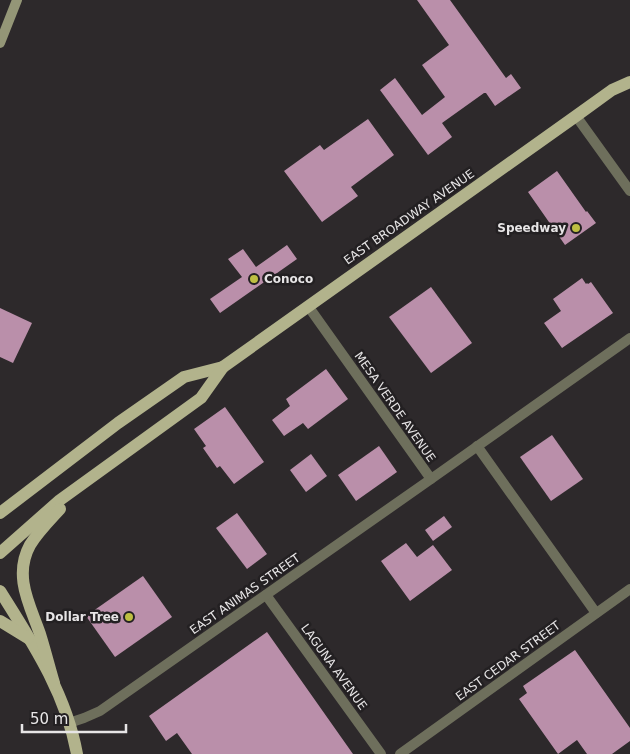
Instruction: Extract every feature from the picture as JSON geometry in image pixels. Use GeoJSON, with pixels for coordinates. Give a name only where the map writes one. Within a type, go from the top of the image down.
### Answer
{"type":"FeatureCollection","features":[{"type":"Feature","properties":{"kind":"main road"},"geometry":{"type":"LineString","coordinates":[[0,43],[17,0]]}},
{"type":"Feature","properties":{"kind":"main road","name":"EAST BROADWAY AVENUE"},"geometry":{"type":"LineString","coordinates":[[0,513],[118,423],[184,377],[223,366],[576,116],[612,90],[630,73]]}},
{"type":"Feature","properties":{"kind":"main road","name":"EAST BROADWAY AVENUE"},"geometry":{"type":"LineString","coordinates":[[612,90],[630,82]]}},
{"type":"Feature","properties":{"kind":"main road","name":"EAST BROADWAY AVENUE"},"geometry":{"type":"LineString","coordinates":[[0,553],[79,485],[201,398],[223,366]]}},
{"type":"Feature","properties":{"kind":"main road"},"geometry":{"type":"LineString","coordinates":[[77,754],[69,723],[24,590],[23,573],[24,562],[30,545],[79,485]]}},
{"type":"Feature","properties":{"kind":"main road"},"geometry":{"type":"LineString","coordinates":[[0,591],[40,655],[54,682]]}},
{"type":"Feature","properties":{"kind":"main road"},"geometry":{"type":"LineString","coordinates":[[0,621],[31,640]]}},
{"type":"Feature","properties":{"kind":"street"},"geometry":{"type":"LineString","coordinates":[[576,116],[630,192]]}},
{"type":"Feature","properties":{"kind":"street","name":"MESA VERDE AVENUE"},"geometry":{"type":"LineString","coordinates":[[308,306],[431,479],[477,446]]}},
{"type":"Feature","properties":{"kind":"street"},"geometry":{"type":"LineString","coordinates":[[596,613],[477,446],[630,338]]}},
{"type":"Feature","properties":{"kind":"street","name":"EAST ANIMAS STREET"},"geometry":{"type":"LineString","coordinates":[[69,723],[100,711],[431,479]]}},
{"type":"Feature","properties":{"kind":"street","name":"EAST CEDAR STREET"},"geometry":{"type":"LineString","coordinates":[[400,754],[630,589]]}},
{"type":"Feature","properties":{"kind":"street","name":"LAGUNA AVENUE"},"geometry":{"type":"LineString","coordinates":[[266,594],[381,754]]}},
{"type":"Feature","properties":{"kind":"building"},"geometry":{"type":"Polygon","coordinates":[[[417,0],[450,0],[506,78],[511,74],[521,88],[495,106],[486,93],[484,93],[442,123],[452,137],[428,155],[380,90],[395,78],[422,115],[445,97],[422,65],[449,45],[417,0]]]}},
{"type":"Feature","properties":{"kind":"building"},"geometry":{"type":"Polygon","coordinates":[[[368,119],[394,155],[351,187],[358,196],[322,222],[284,171],[320,145],[324,150],[368,119]]]}},
{"type":"Feature","properties":{"kind":"building","name":"Speedway"},"geometry":{"type":"Polygon","coordinates":[[[557,171],[596,223],[565,245],[528,192],[557,171]]]}},
{"type":"Feature","properties":{"kind":"building","name":"Conoco"},"geometry":{"type":"Polygon","coordinates":[[[287,245],[297,259],[220,313],[210,299],[242,277],[228,259],[243,249],[256,267],[287,245]]]}},
{"type":"Feature","properties":{"kind":"building"},"geometry":{"type":"Polygon","coordinates":[[[582,278],[586,284],[591,282],[613,313],[562,348],[544,323],[561,311],[553,299],[582,278]]]}},
{"type":"Feature","properties":{"kind":"building"},"geometry":{"type":"Polygon","coordinates":[[[431,287],[472,343],[431,373],[389,317],[431,287]]]}},
{"type":"Feature","properties":{"kind":"building"},"geometry":{"type":"Polygon","coordinates":[[[0,308],[32,323],[13,363],[0,357],[0,308]]]}},
{"type":"Feature","properties":{"kind":"building"},"geometry":{"type":"Polygon","coordinates":[[[326,369],[348,399],[308,429],[303,423],[284,436],[272,420],[290,406],[286,399],[326,369]]]}},
{"type":"Feature","properties":{"kind":"building"},"geometry":{"type":"Polygon","coordinates":[[[225,407],[264,462],[234,484],[220,466],[217,468],[203,448],[206,446],[194,429],[225,407]]]}},
{"type":"Feature","properties":{"kind":"building"},"geometry":{"type":"Polygon","coordinates":[[[552,435],[583,479],[551,501],[520,457],[552,435]]]}},
{"type":"Feature","properties":{"kind":"building"},"geometry":{"type":"Polygon","coordinates":[[[379,446],[397,472],[356,501],[338,475],[379,446]]]}},
{"type":"Feature","properties":{"kind":"building"},"geometry":{"type":"Polygon","coordinates":[[[311,454],[327,476],[306,492],[290,470],[311,454]]]}},
{"type":"Feature","properties":{"kind":"building"},"geometry":{"type":"Polygon","coordinates":[[[237,513],[267,554],[247,569],[216,528],[237,513]]]}},
{"type":"Feature","properties":{"kind":"building"},"geometry":{"type":"Polygon","coordinates":[[[444,516],[452,527],[433,541],[425,530],[444,516]]]}},
{"type":"Feature","properties":{"kind":"building"},"geometry":{"type":"Polygon","coordinates":[[[406,543],[417,557],[433,545],[452,570],[410,601],[381,561],[406,543]]]}},
{"type":"Feature","properties":{"kind":"building","name":"Dollar Tree"},"geometry":{"type":"Polygon","coordinates":[[[143,576],[172,617],[115,657],[86,616],[143,576]]]}},
{"type":"Feature","properties":{"kind":"building"},"geometry":{"type":"Polygon","coordinates":[[[267,632],[353,754],[192,754],[177,733],[166,741],[149,716],[267,632]]]}},
{"type":"Feature","properties":{"kind":"building"},"geometry":{"type":"Polygon","coordinates":[[[575,650],[630,728],[630,741],[612,754],[587,754],[577,740],[558,754],[519,699],[527,693],[523,686],[575,650]]]}},
{"type":"Feature","properties":{"kind":"place","name":"Speedway"},"geometry":{"type":"Point","coordinates":[576,228]}},
{"type":"Feature","properties":{"kind":"place","name":"Conoco"},"geometry":{"type":"Point","coordinates":[254,279]}},
{"type":"Feature","properties":{"kind":"place","name":"Dollar Tree"},"geometry":{"type":"Point","coordinates":[129,617]}}]}
